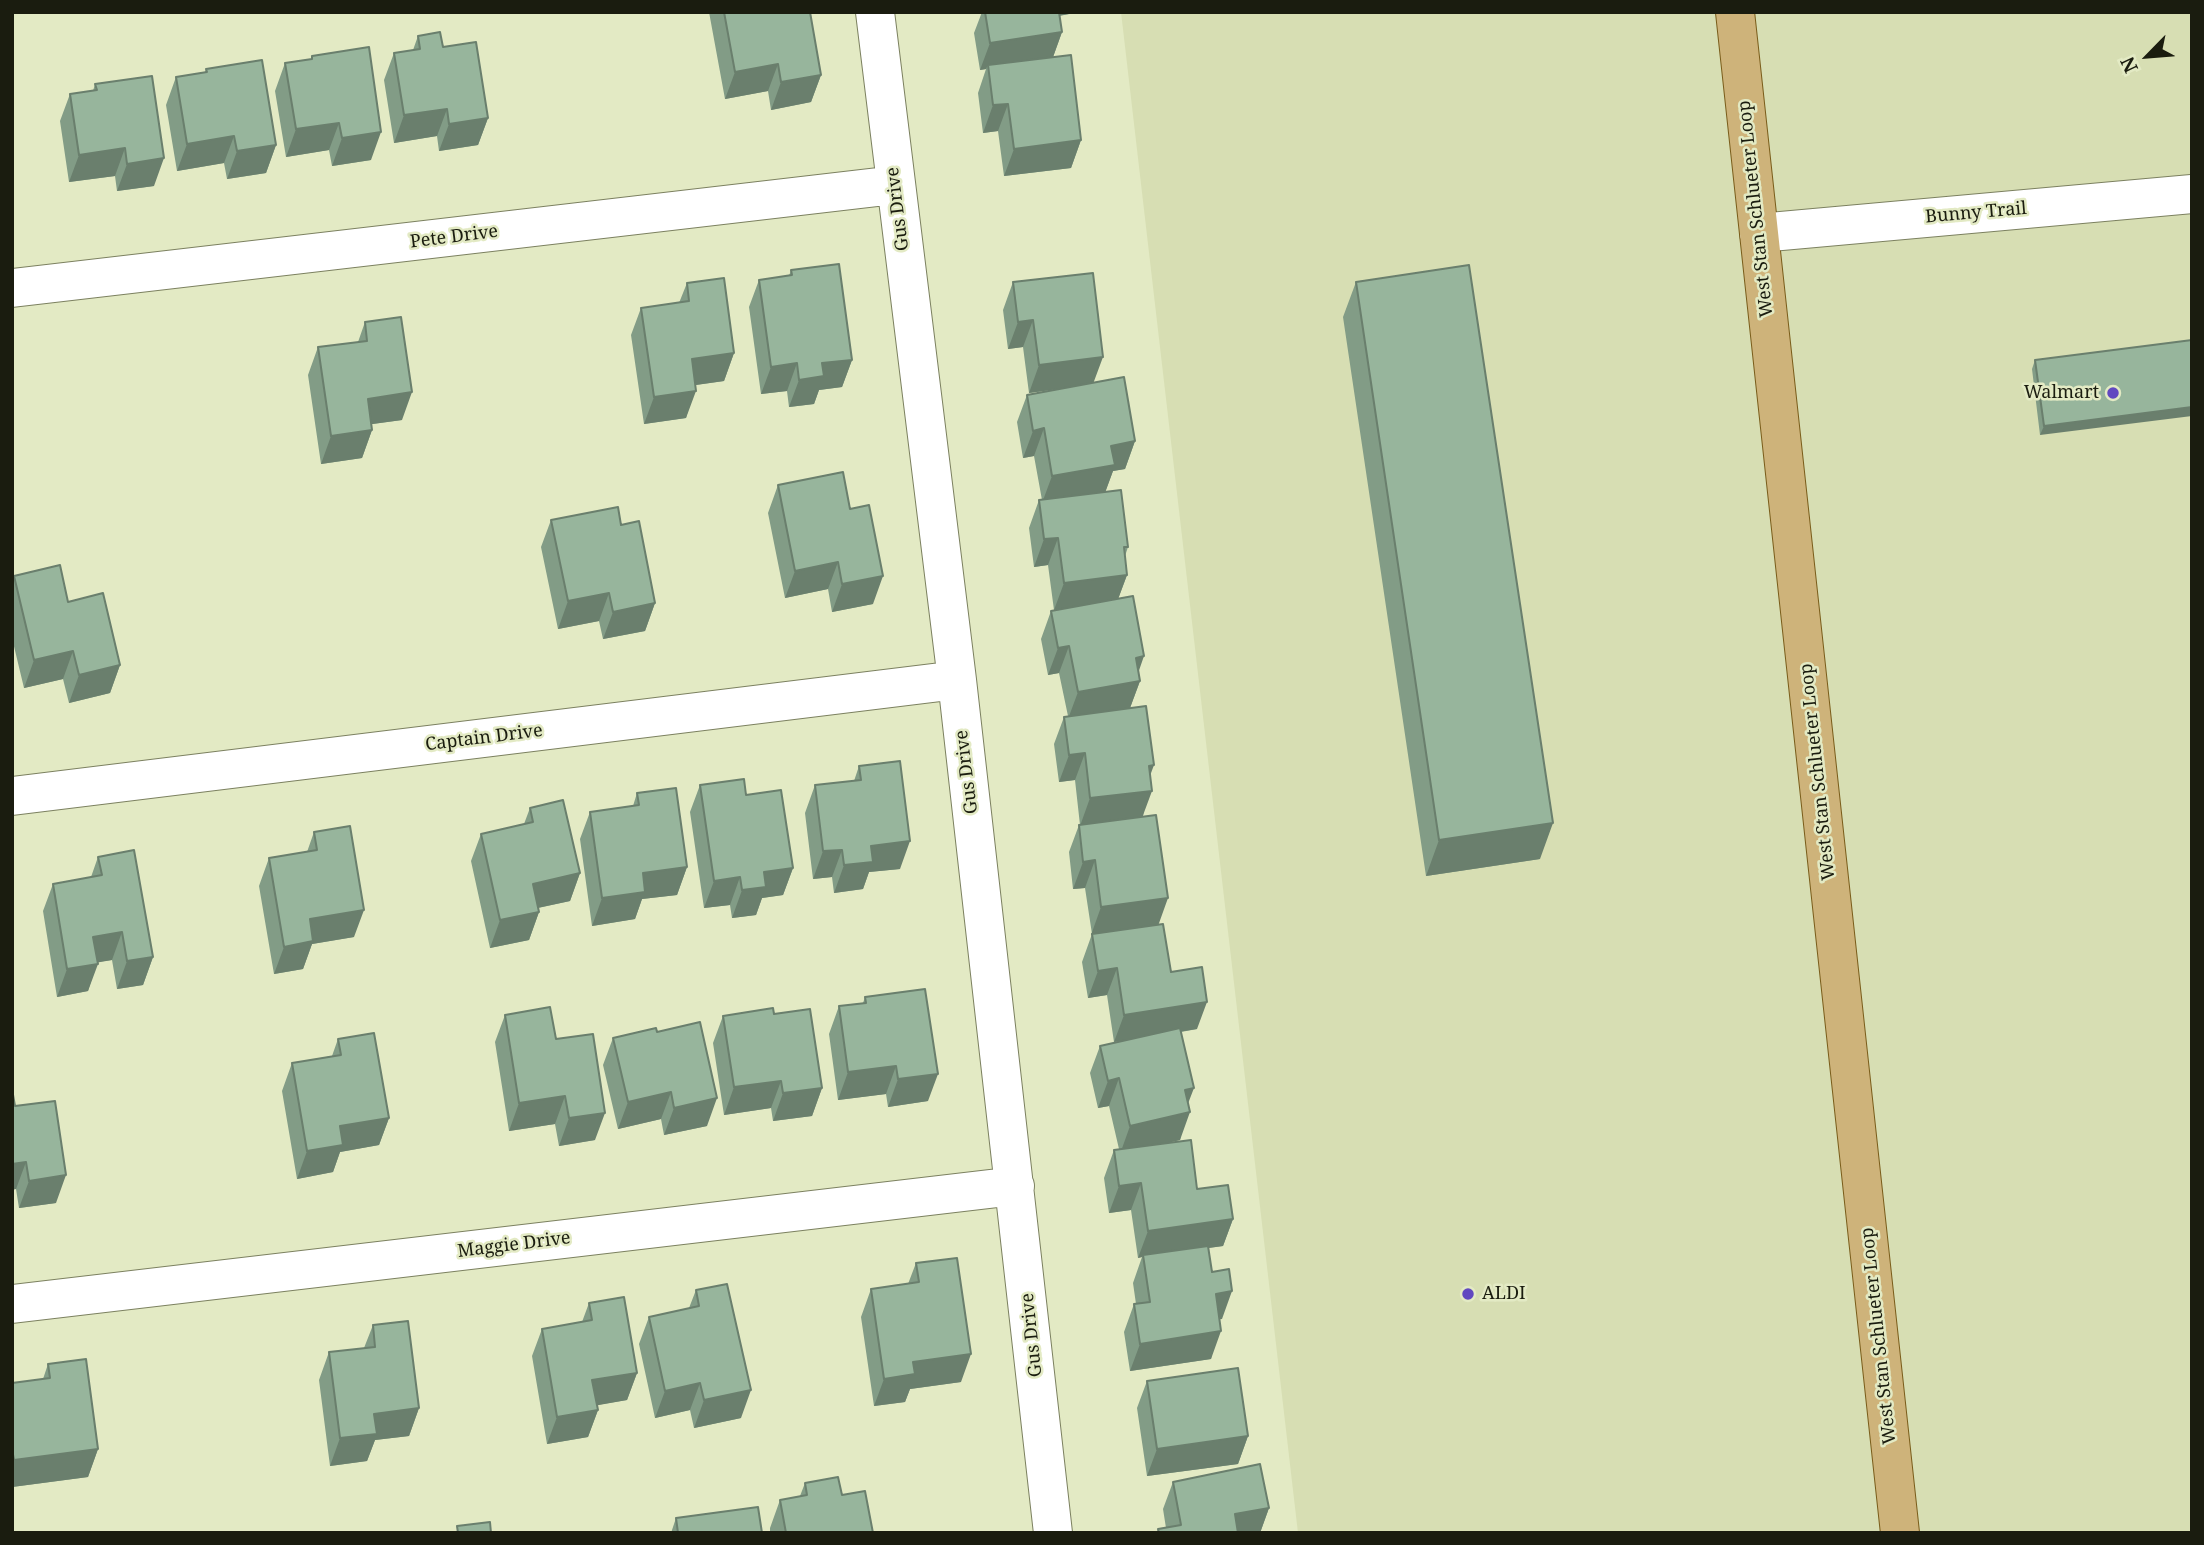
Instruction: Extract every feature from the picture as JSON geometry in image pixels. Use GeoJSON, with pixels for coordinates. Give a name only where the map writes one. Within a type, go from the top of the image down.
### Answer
{"type":"FeatureCollection","features":[{"type":"Feature","properties":{"kind":"main road","name":"West Stan Schlueter Loop"},"geometry":{"type":"LineString","coordinates":[[1735,12],[1900,1533]]}},
{"type":"Feature","properties":{"kind":"street","name":"Gus Drive"},"geometry":{"type":"LineString","coordinates":[[875,12],[957,680],[1053,1533]]}},
{"type":"Feature","properties":{"kind":"street","name":"Pete Drive"},"geometry":{"type":"LineString","coordinates":[[12,288],[895,185]]}},
{"type":"Feature","properties":{"kind":"street","name":"Bunny Trail"},"geometry":{"type":"LineString","coordinates":[[1759,233],[2192,194]]}},
{"type":"Feature","properties":{"kind":"street","name":"Captain Drive"},"geometry":{"type":"LineString","coordinates":[[12,796],[957,680]]}},
{"type":"Feature","properties":{"kind":"street","name":"Maggie Drive"},"geometry":{"type":"LineString","coordinates":[[12,1304],[1015,1186]]}},
{"type":"Feature","properties":{"kind":"shaded area"},"geometry":{"type":"Polygon","coordinates":[[[1121,12],[2192,12],[2192,1533],[1298,1533],[1121,12]]]}},
{"type":"Feature","properties":{"kind":"building"},"geometry":{"type":"Polygon","coordinates":[[[724,12],[810,12],[821,75],[781,82],[778,64],[735,72],[724,12]]]}},
{"type":"Feature","properties":{"kind":"building"},"geometry":{"type":"Polygon","coordinates":[[[985,12],[1059,12],[1062,32],[990,43],[985,12]]]}},
{"type":"Feature","properties":{"kind":"building"},"geometry":{"type":"Polygon","coordinates":[[[440,32],[443,47],[476,42],[488,118],[449,124],[447,109],[404,115],[394,53],[420,49],[418,36],[440,32]]]}},
{"type":"Feature","properties":{"kind":"building"},"geometry":{"type":"Polygon","coordinates":[[[369,47],[381,132],[342,138],[339,123],[296,129],[285,63],[369,47]]]}},
{"type":"Feature","properties":{"kind":"building"},"geometry":{"type":"Polygon","coordinates":[[[1071,55],[1081,140],[1014,149],[1008,104],[993,105],[988,65],[1071,55]]]}},
{"type":"Feature","properties":{"kind":"building"},"geometry":{"type":"Polygon","coordinates":[[[262,60],[276,145],[237,151],[234,136],[187,144],[176,77],[262,60]]]}},
{"type":"Feature","properties":{"kind":"building"},"geometry":{"type":"Polygon","coordinates":[[[152,76],[164,158],[127,164],[125,148],[79,155],[70,94],[97,90],[95,84],[152,76]]]}},
{"type":"Feature","properties":{"kind":"building"},"geometry":{"type":"Polygon","coordinates":[[[839,264],[852,360],[822,363],[824,376],[799,380],[797,363],[771,367],[759,280],[792,275],[791,270],[839,264]]]}},
{"type":"Feature","properties":{"kind":"building"},"geometry":{"type":"Polygon","coordinates":[[[1469,265],[1553,823],[1439,840],[1356,282],[1469,265]]]}},
{"type":"Feature","properties":{"kind":"building"},"geometry":{"type":"Polygon","coordinates":[[[1093,273],[1103,357],[1039,365],[1033,320],[1018,322],[1013,282],[1093,273]]]}},
{"type":"Feature","properties":{"kind":"building"},"geometry":{"type":"Polygon","coordinates":[[[724,278],[734,353],[692,359],[696,391],[654,397],[641,308],[689,301],[687,283],[724,278]]]}},
{"type":"Feature","properties":{"kind":"building"},"geometry":{"type":"Polygon","coordinates":[[[401,317],[412,392],[368,399],[372,430],[331,436],[318,347],[367,341],[365,322],[401,317]]]}},
{"type":"Feature","properties":{"kind":"building","name":"Walmart"},"geometry":{"type":"Polygon","coordinates":[[[2192,340],[2192,407],[2044,426],[2035,360],[2192,340]]]}},
{"type":"Feature","properties":{"kind":"building"},"geometry":{"type":"Polygon","coordinates":[[[1124,377],[1135,441],[1111,446],[1115,465],[1052,476],[1044,428],[1033,431],[1027,395],[1124,377]]]}},
{"type":"Feature","properties":{"kind":"building"},"geometry":{"type":"Polygon","coordinates":[[[843,472],[850,509],[869,505],[883,576],[842,584],[838,562],[795,571],[778,485],[843,472]]]}},
{"type":"Feature","properties":{"kind":"building"},"geometry":{"type":"Polygon","coordinates":[[[1121,490],[1128,547],[1124,547],[1127,575],[1064,583],[1058,538],[1044,539],[1039,500],[1121,490]]]}},
{"type":"Feature","properties":{"kind":"building"},"geometry":{"type":"Polygon","coordinates":[[[618,507],[621,525],[639,521],[655,603],[613,612],[609,593],[568,601],[551,520],[618,507]]]}},
{"type":"Feature","properties":{"kind":"building"},"geometry":{"type":"Polygon","coordinates":[[[60,565],[68,602],[103,593],[120,665],[79,675],[73,651],[34,660],[14,576],[60,565]]]}},
{"type":"Feature","properties":{"kind":"building"},"geometry":{"type":"Polygon","coordinates":[[[1133,596],[1144,656],[1136,658],[1140,681],[1078,692],[1069,646],[1058,648],[1051,611],[1133,596]]]}},
{"type":"Feature","properties":{"kind":"building"},"geometry":{"type":"Polygon","coordinates":[[[1146,706],[1154,765],[1149,766],[1152,791],[1090,798],[1085,753],[1069,755],[1064,717],[1146,706]]]}},
{"type":"Feature","properties":{"kind":"building"},"geometry":{"type":"Polygon","coordinates":[[[900,761],[910,841],[871,846],[873,862],[844,865],[842,850],[823,851],[815,785],[861,780],[859,766],[900,761]]]}},
{"type":"Feature","properties":{"kind":"building"},"geometry":{"type":"Polygon","coordinates":[[[744,779],[746,795],[781,790],[793,868],[764,872],[766,887],[742,890],[740,877],[714,881],[700,785],[744,779]]]}},
{"type":"Feature","properties":{"kind":"building"},"geometry":{"type":"Polygon","coordinates":[[[676,788],[687,867],[643,873],[645,892],[602,898],[590,812],[639,805],[637,793],[676,788]]]}},
{"type":"Feature","properties":{"kind":"building"},"geometry":{"type":"Polygon","coordinates":[[[563,800],[580,873],[533,884],[539,912],[500,920],[481,834],[533,822],[530,808],[563,800]]]}},
{"type":"Feature","properties":{"kind":"building"},"geometry":{"type":"Polygon","coordinates":[[[1156,815],[1168,898],[1101,907],[1095,860],[1083,862],[1079,825],[1156,815]]]}},
{"type":"Feature","properties":{"kind":"building"},"geometry":{"type":"Polygon","coordinates":[[[350,826],[364,910],[310,919],[313,941],[284,947],[269,858],[317,850],[314,832],[350,826]]]}},
{"type":"Feature","properties":{"kind":"building"},"geometry":{"type":"Polygon","coordinates":[[[134,850],[153,957],[127,961],[122,932],[93,937],[98,964],[67,969],[53,884],[102,875],[98,857],[134,850]]]}},
{"type":"Feature","properties":{"kind":"building"},"geometry":{"type":"Polygon","coordinates":[[[1163,924],[1171,972],[1202,967],[1207,1002],[1124,1015],[1117,968],[1098,971],[1092,934],[1163,924]]]}},
{"type":"Feature","properties":{"kind":"building"},"geometry":{"type":"Polygon","coordinates":[[[925,989],[938,1074],[898,1079],[896,1066],[848,1072],[839,1006],[866,1003],[865,997],[925,989]]]}},
{"type":"Feature","properties":{"kind":"building"},"geometry":{"type":"Polygon","coordinates":[[[550,1007],[556,1039],[593,1034],[605,1113],[569,1118],[565,1096],[519,1103],[505,1015],[550,1007]]]}},
{"type":"Feature","properties":{"kind":"building"},"geometry":{"type":"Polygon","coordinates":[[[773,1008],[774,1014],[810,1009],[822,1088],[783,1093],[781,1081],[734,1087],[723,1016],[773,1008]]]}},
{"type":"Feature","properties":{"kind":"building"},"geometry":{"type":"Polygon","coordinates":[[[700,1022],[717,1098],[674,1108],[671,1092],[628,1102],[613,1038],[700,1022]]]}},
{"type":"Feature","properties":{"kind":"building"},"geometry":{"type":"Polygon","coordinates":[[[1180,1028],[1194,1088],[1185,1090],[1190,1112],[1130,1126],[1119,1078],[1108,1081],[1100,1046],[1180,1028]]]}},
{"type":"Feature","properties":{"kind":"building"},"geometry":{"type":"Polygon","coordinates":[[[374,1033],[389,1118],[340,1126],[343,1145],[307,1151],[292,1063],[341,1055],[338,1039],[374,1033]]]}},
{"type":"Feature","properties":{"kind":"building"},"geometry":{"type":"Polygon","coordinates":[[[12,1089],[15,1106],[55,1101],[66,1175],[29,1181],[26,1162],[12,1164],[12,1089]]]}},
{"type":"Feature","properties":{"kind":"building"},"geometry":{"type":"Polygon","coordinates":[[[1191,1140],[1197,1189],[1228,1185],[1233,1219],[1148,1231],[1141,1183],[1119,1186],[1114,1150],[1191,1140]]]}},
{"type":"Feature","properties":{"kind":"building"},"geometry":{"type":"Polygon","coordinates":[[[1208,1246],[1212,1272],[1229,1269],[1232,1291],[1216,1294],[1221,1331],[1140,1344],[1134,1304],[1150,1302],[1143,1255],[1208,1246]]]}},
{"type":"Feature","properties":{"kind":"building"},"geometry":{"type":"Polygon","coordinates":[[[957,1258],[971,1354],[913,1362],[915,1374],[884,1379],[871,1289],[919,1282],[916,1263],[957,1258]]]}},
{"type":"Feature","properties":{"kind":"building"},"geometry":{"type":"Polygon","coordinates":[[[727,1284],[751,1390],[704,1400],[700,1383],[665,1391],[649,1317],[699,1306],[696,1290],[727,1284]]]}},
{"type":"Feature","properties":{"kind":"building"},"geometry":{"type":"Polygon","coordinates":[[[624,1297],[637,1373],[592,1380],[598,1410],[557,1417],[542,1329],[592,1320],[589,1303],[624,1297]]]}},
{"type":"Feature","properties":{"kind":"building"},"geometry":{"type":"Polygon","coordinates":[[[408,1321],[419,1408],[374,1414],[377,1434],[340,1438],[329,1352],[375,1347],[373,1325],[408,1321]]]}},
{"type":"Feature","properties":{"kind":"building"},"geometry":{"type":"Polygon","coordinates":[[[86,1359],[98,1449],[14,1460],[12,1383],[50,1378],[48,1364],[86,1359]]]}},
{"type":"Feature","properties":{"kind":"building"},"geometry":{"type":"Polygon","coordinates":[[[1238,1368],[1248,1436],[1157,1449],[1147,1381],[1238,1368]]]}},
{"type":"Feature","properties":{"kind":"building"},"geometry":{"type":"Polygon","coordinates":[[[1260,1464],[1269,1508],[1235,1514],[1238,1533],[1159,1533],[1158,1529],[1181,1525],[1173,1482],[1260,1464]]]}},
{"type":"Feature","properties":{"kind":"building"},"geometry":{"type":"Polygon","coordinates":[[[838,1477],[842,1495],[865,1491],[873,1533],[786,1533],[780,1500],[807,1495],[805,1483],[838,1477]]]}},
{"type":"Feature","properties":{"kind":"building"},"geometry":{"type":"Polygon","coordinates":[[[758,1507],[762,1533],[678,1533],[676,1518],[758,1507]]]}},
{"type":"Feature","properties":{"kind":"building"},"geometry":{"type":"Polygon","coordinates":[[[490,1522],[491,1533],[458,1533],[457,1526],[490,1522]]]}},
{"type":"Feature","properties":{"kind":"place","name":"Walmart"},"geometry":{"type":"Point","coordinates":[2113,393]}},
{"type":"Feature","properties":{"kind":"place","name":"ALDI"},"geometry":{"type":"Point","coordinates":[1468,1294]}}]}
